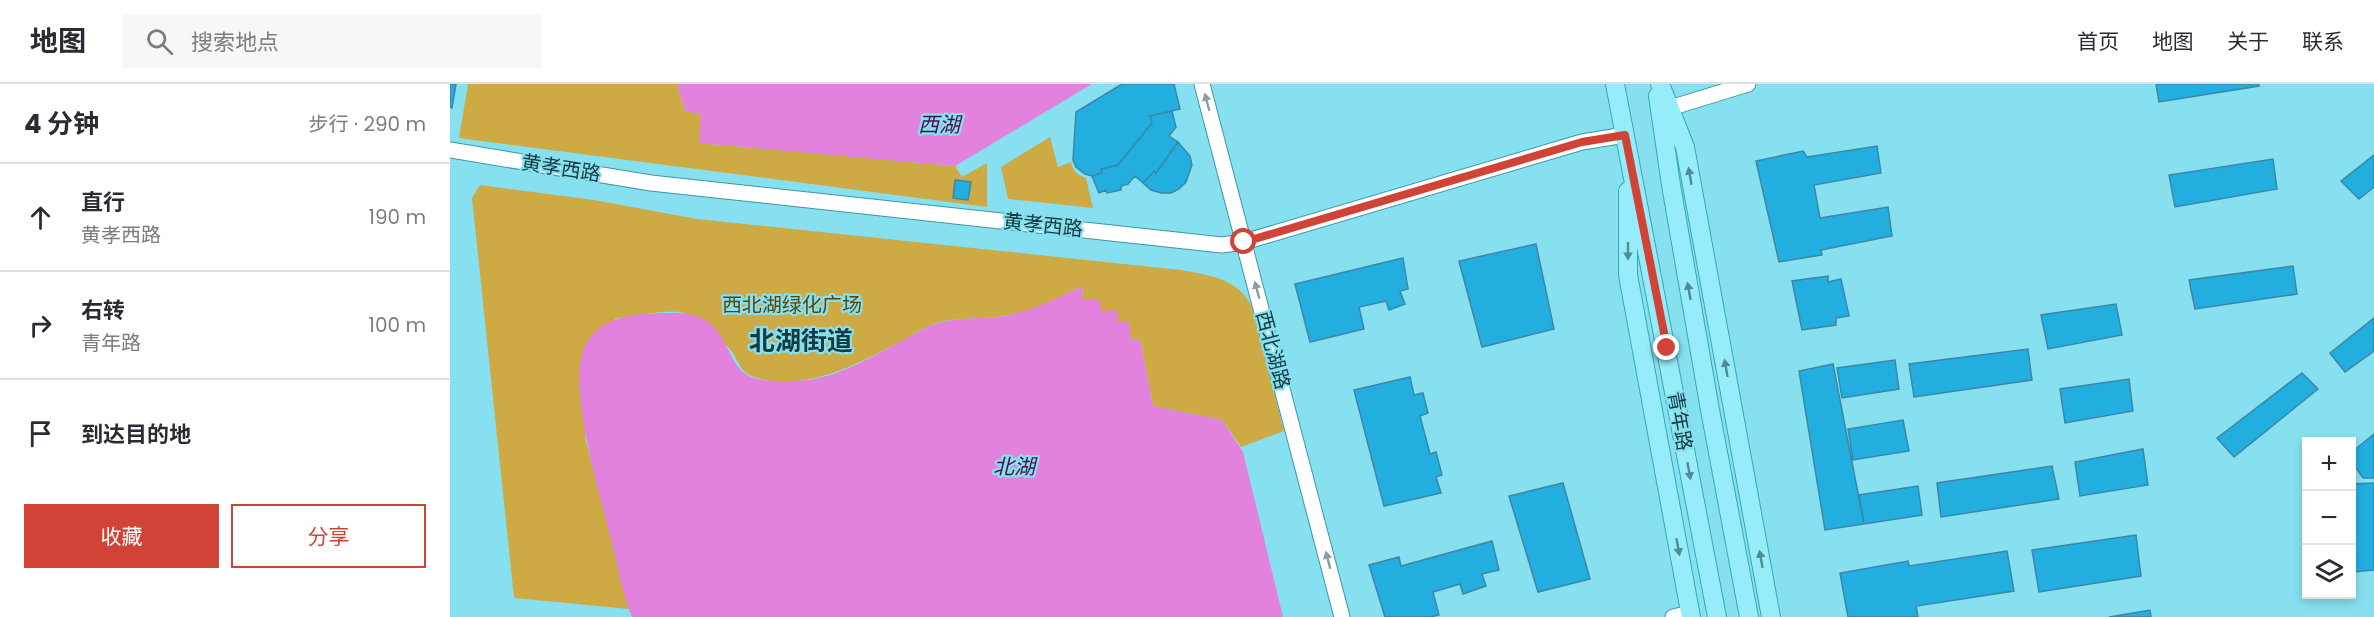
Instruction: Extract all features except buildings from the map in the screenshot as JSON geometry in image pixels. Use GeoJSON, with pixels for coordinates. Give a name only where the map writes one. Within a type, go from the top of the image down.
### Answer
{"type":"FeatureCollection","features":[{"type":"Feature","properties":{"kind":"main road","name":"青年路"},"geometry":{"type":"LineString","coordinates":[[1615,84],[1717,617]]}},
{"type":"Feature","properties":{"kind":"main road","name":"青年路"},"geometry":{"type":"LineString","coordinates":[[1658,84],[1665,113],[1706,388],[1749,617]]}},
{"type":"Feature","properties":{"kind":"main road"},"geometry":{"type":"LineString","coordinates":[[1665,113],[1685,147],[1771,617]]}},
{"type":"Feature","properties":{"kind":"main road"},"geometry":{"type":"LineString","coordinates":[[1626,143],[1628,275],[1684,616]]}},
{"type":"Feature","properties":{"kind":"street","name":"西北湖路"},"geometry":{"type":"LineString","coordinates":[[1202,84],[1342,617]]}},
{"type":"Feature","properties":{"kind":"street"},"geometry":{"type":"LineString","coordinates":[[1665,113],[1748,84]]}},
{"type":"Feature","properties":{"kind":"street","name":"黄孝西路"},"geometry":{"type":"LineString","coordinates":[[450,150],[651,183],[1222,245],[1244,242],[1582,142],[1626,143]]}},
{"type":"Feature","properties":{"kind":"green space"},"geometry":{"type":"Polygon","coordinates":[[[468,84],[677,84],[685,111],[701,114],[700,143],[955,166],[962,177],[987,163],[987,207],[459,138],[468,84]]]}},
{"type":"Feature","properties":{"kind":"green space"},"geometry":{"type":"Polygon","coordinates":[[[1050,137],[1058,167],[1071,162],[1076,173],[1086,178],[1093,208],[1008,199],[1001,167],[1050,137]]]}},
{"type":"Feature","properties":{"kind":"green space","name":"西北湖绿化广场"},"geometry":{"type":"Polygon","coordinates":[[[480,185],[594,200],[697,219],[1181,270],[1221,279],[1238,289],[1251,305],[1284,431],[1241,447],[1222,420],[1153,406],[1140,339],[1131,340],[1129,322],[1118,322],[1083,300],[1082,286],[1051,301],[1020,312],[997,317],[949,320],[934,324],[836,372],[783,382],[749,375],[727,346],[683,313],[660,312],[615,319],[585,437],[629,609],[514,598],[472,198],[480,185]]]}},
{"type":"Feature","properties":{"kind":"water","name":"西湖"},"geometry":{"type":"Polygon","coordinates":[[[677,84],[1092,84],[955,166],[699,143],[701,114],[685,111],[677,84]]]}},
{"type":"Feature","properties":{"kind":"water","name":"北湖"},"geometry":{"type":"Polygon","coordinates":[[[1082,286],[1083,300],[1099,299],[1101,311],[1117,310],[1118,322],[1129,322],[1131,340],[1140,339],[1153,406],[1222,420],[1243,452],[1283,617],[632,617],[623,590],[582,416],[580,366],[584,348],[598,330],[617,319],[628,316],[662,313],[693,315],[707,321],[715,328],[736,364],[749,376],[771,381],[809,380],[824,377],[867,360],[931,325],[951,320],[998,317],[1020,312],[1052,301],[1082,286]]]}},
{"type":"Feature","properties":{"kind":"district","name":"北湖街道"},"geometry":{"type":"Point","coordinates":[801,341]}},
{"type":"Feature","properties":{"kind":"route"},"geometry":{"type":"LineString","coordinates":[[1244,242],[1582,142],[1625,135],[1667,348]]}}]}
